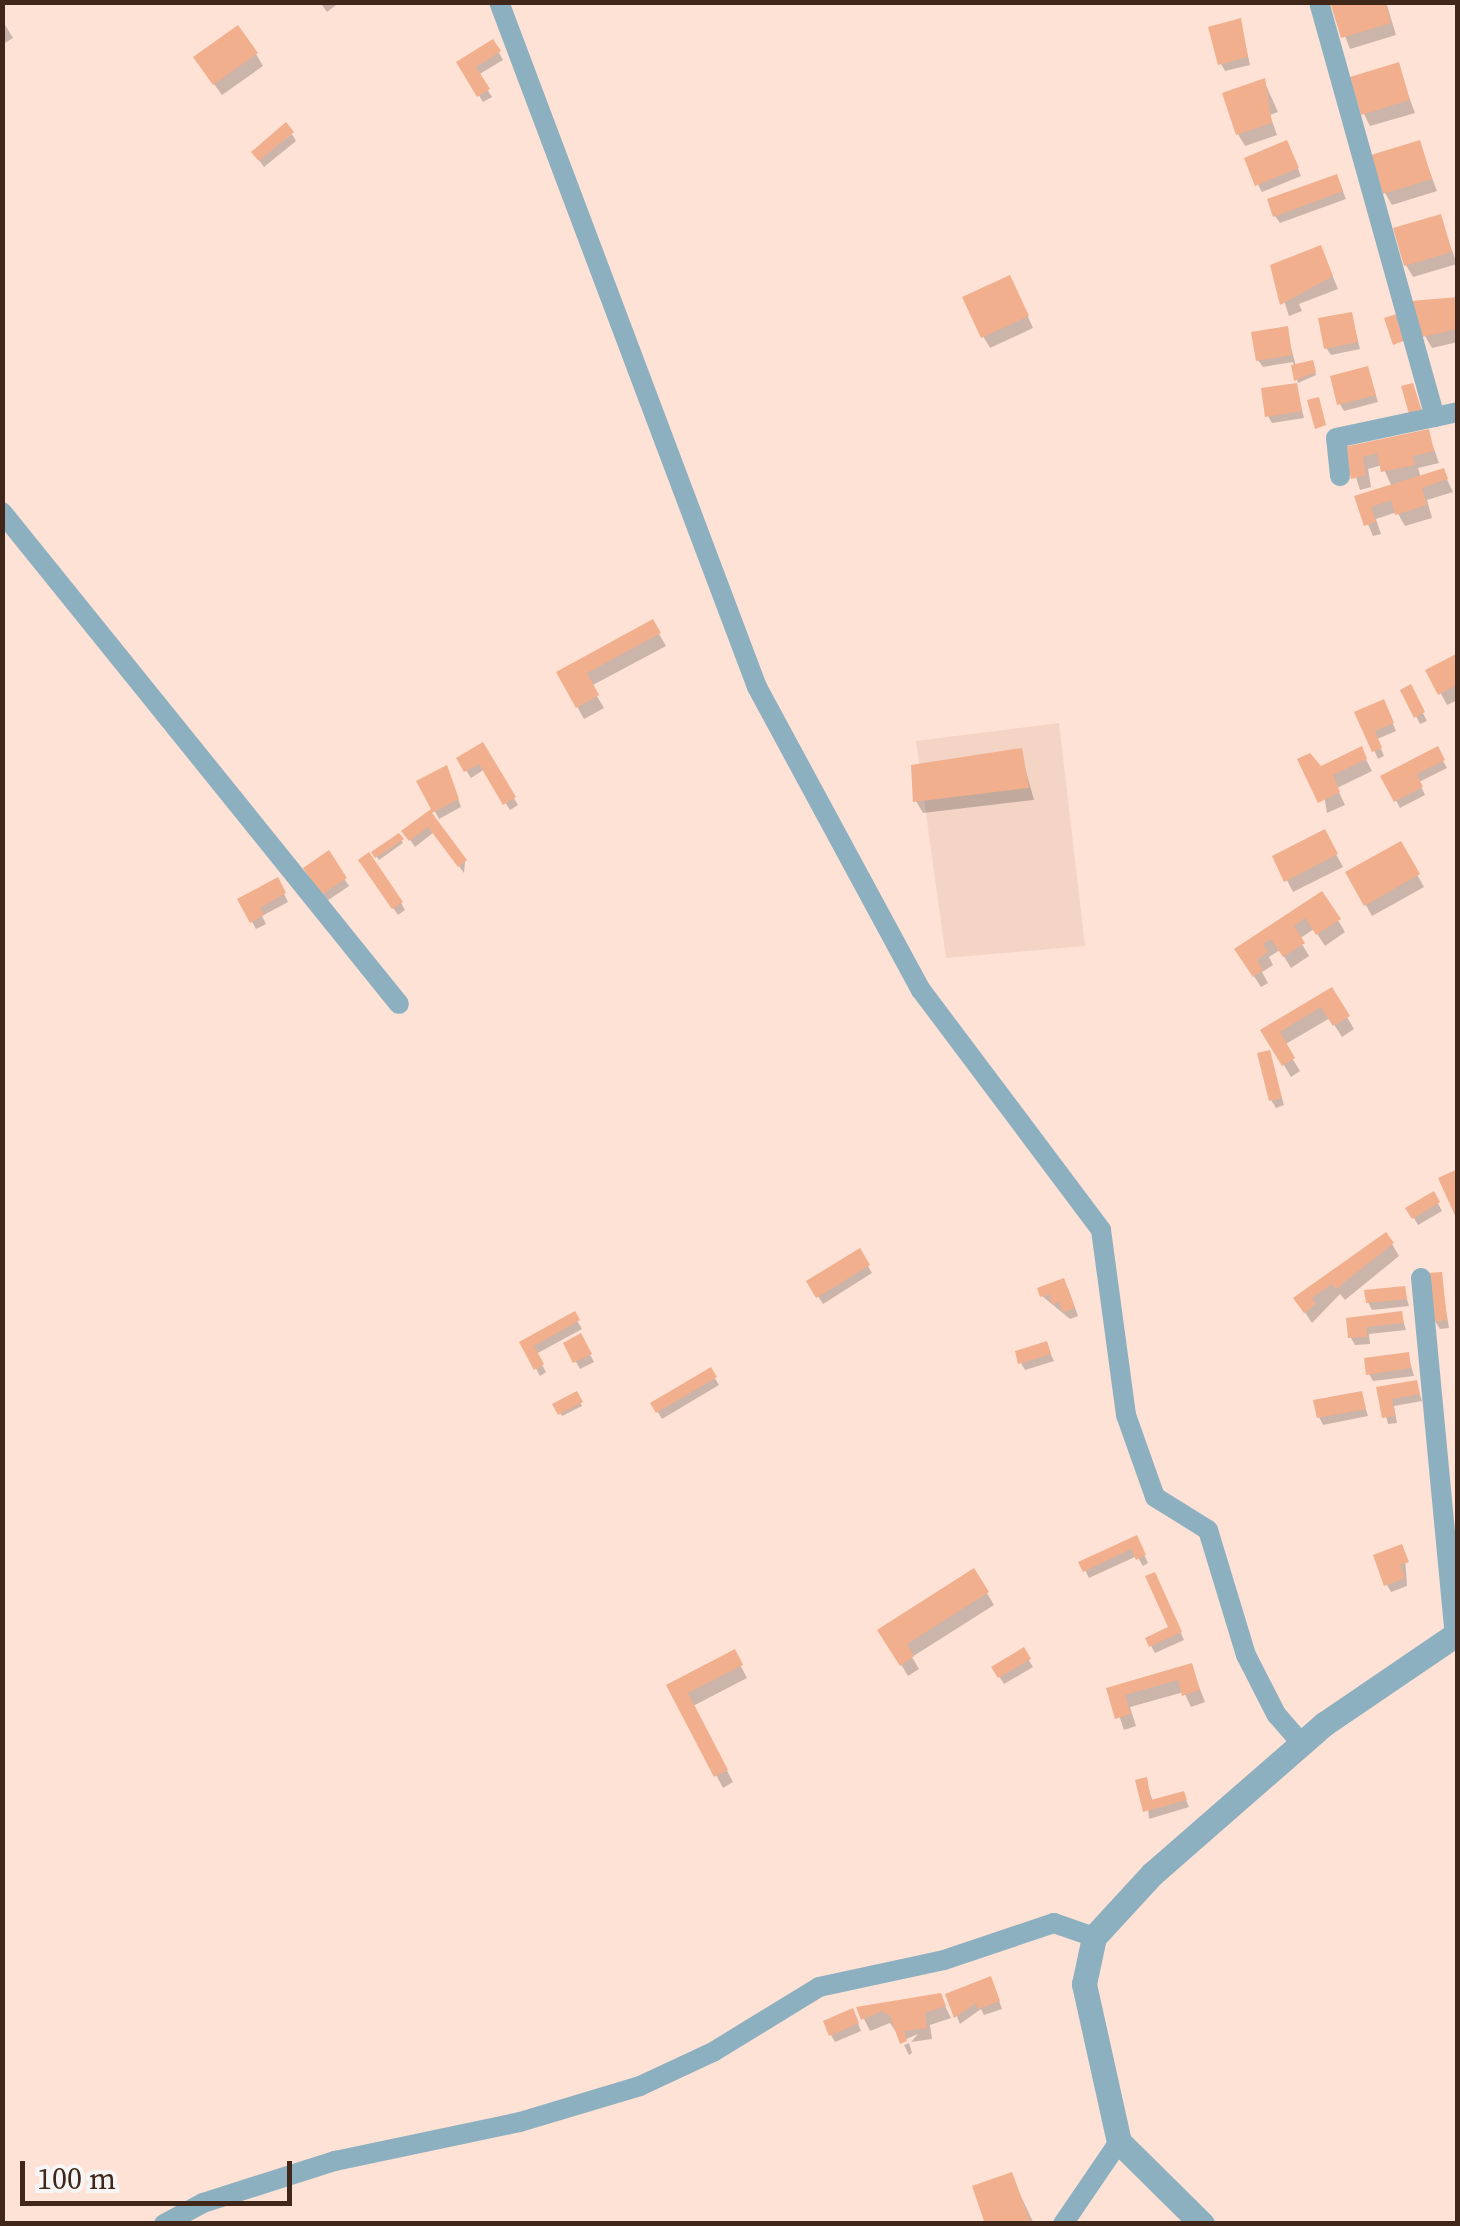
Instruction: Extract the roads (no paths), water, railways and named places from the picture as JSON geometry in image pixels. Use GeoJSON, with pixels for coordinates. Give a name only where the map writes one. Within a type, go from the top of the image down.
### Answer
{"type":"FeatureCollection","features":[{"type":"Feature","properties":{"kind":"street"},"geometry":{"type":"LineString","coordinates":[[499,2],[757,687],[921,990],[1102,1230],[1126,1415],[1155,1497],[1208,1530],[1246,1655],[1276,1714],[1302,1744]]}},
{"type":"Feature","properties":{"kind":"street"},"geometry":{"type":"LineString","coordinates":[[1318,2],[1435,417]]}},
{"type":"Feature","properties":{"kind":"street"},"geometry":{"type":"LineString","coordinates":[[1340,476],[1336,438],[1458,412]]}},
{"type":"Feature","properties":{"kind":"street"},"geometry":{"type":"LineString","coordinates":[[2,512],[400,1004]]}},
{"type":"Feature","properties":{"kind":"street"},"geometry":{"type":"LineString","coordinates":[[1202,2224],[1119,2142],[1084,1984],[1094,1937],[1152,1874],[1302,1744],[1456,1634],[1421,1278]]}},
{"type":"Feature","properties":{"kind":"street"},"geometry":{"type":"LineString","coordinates":[[164,2224],[203,2203],[335,2161],[520,2122],[640,2086],[714,2052],[818,1987],[944,1960],[1054,1923],[1094,1937]]}},
{"type":"Feature","properties":{"kind":"street"},"geometry":{"type":"LineString","coordinates":[[1063,2224],[1119,2142]]}}]}
